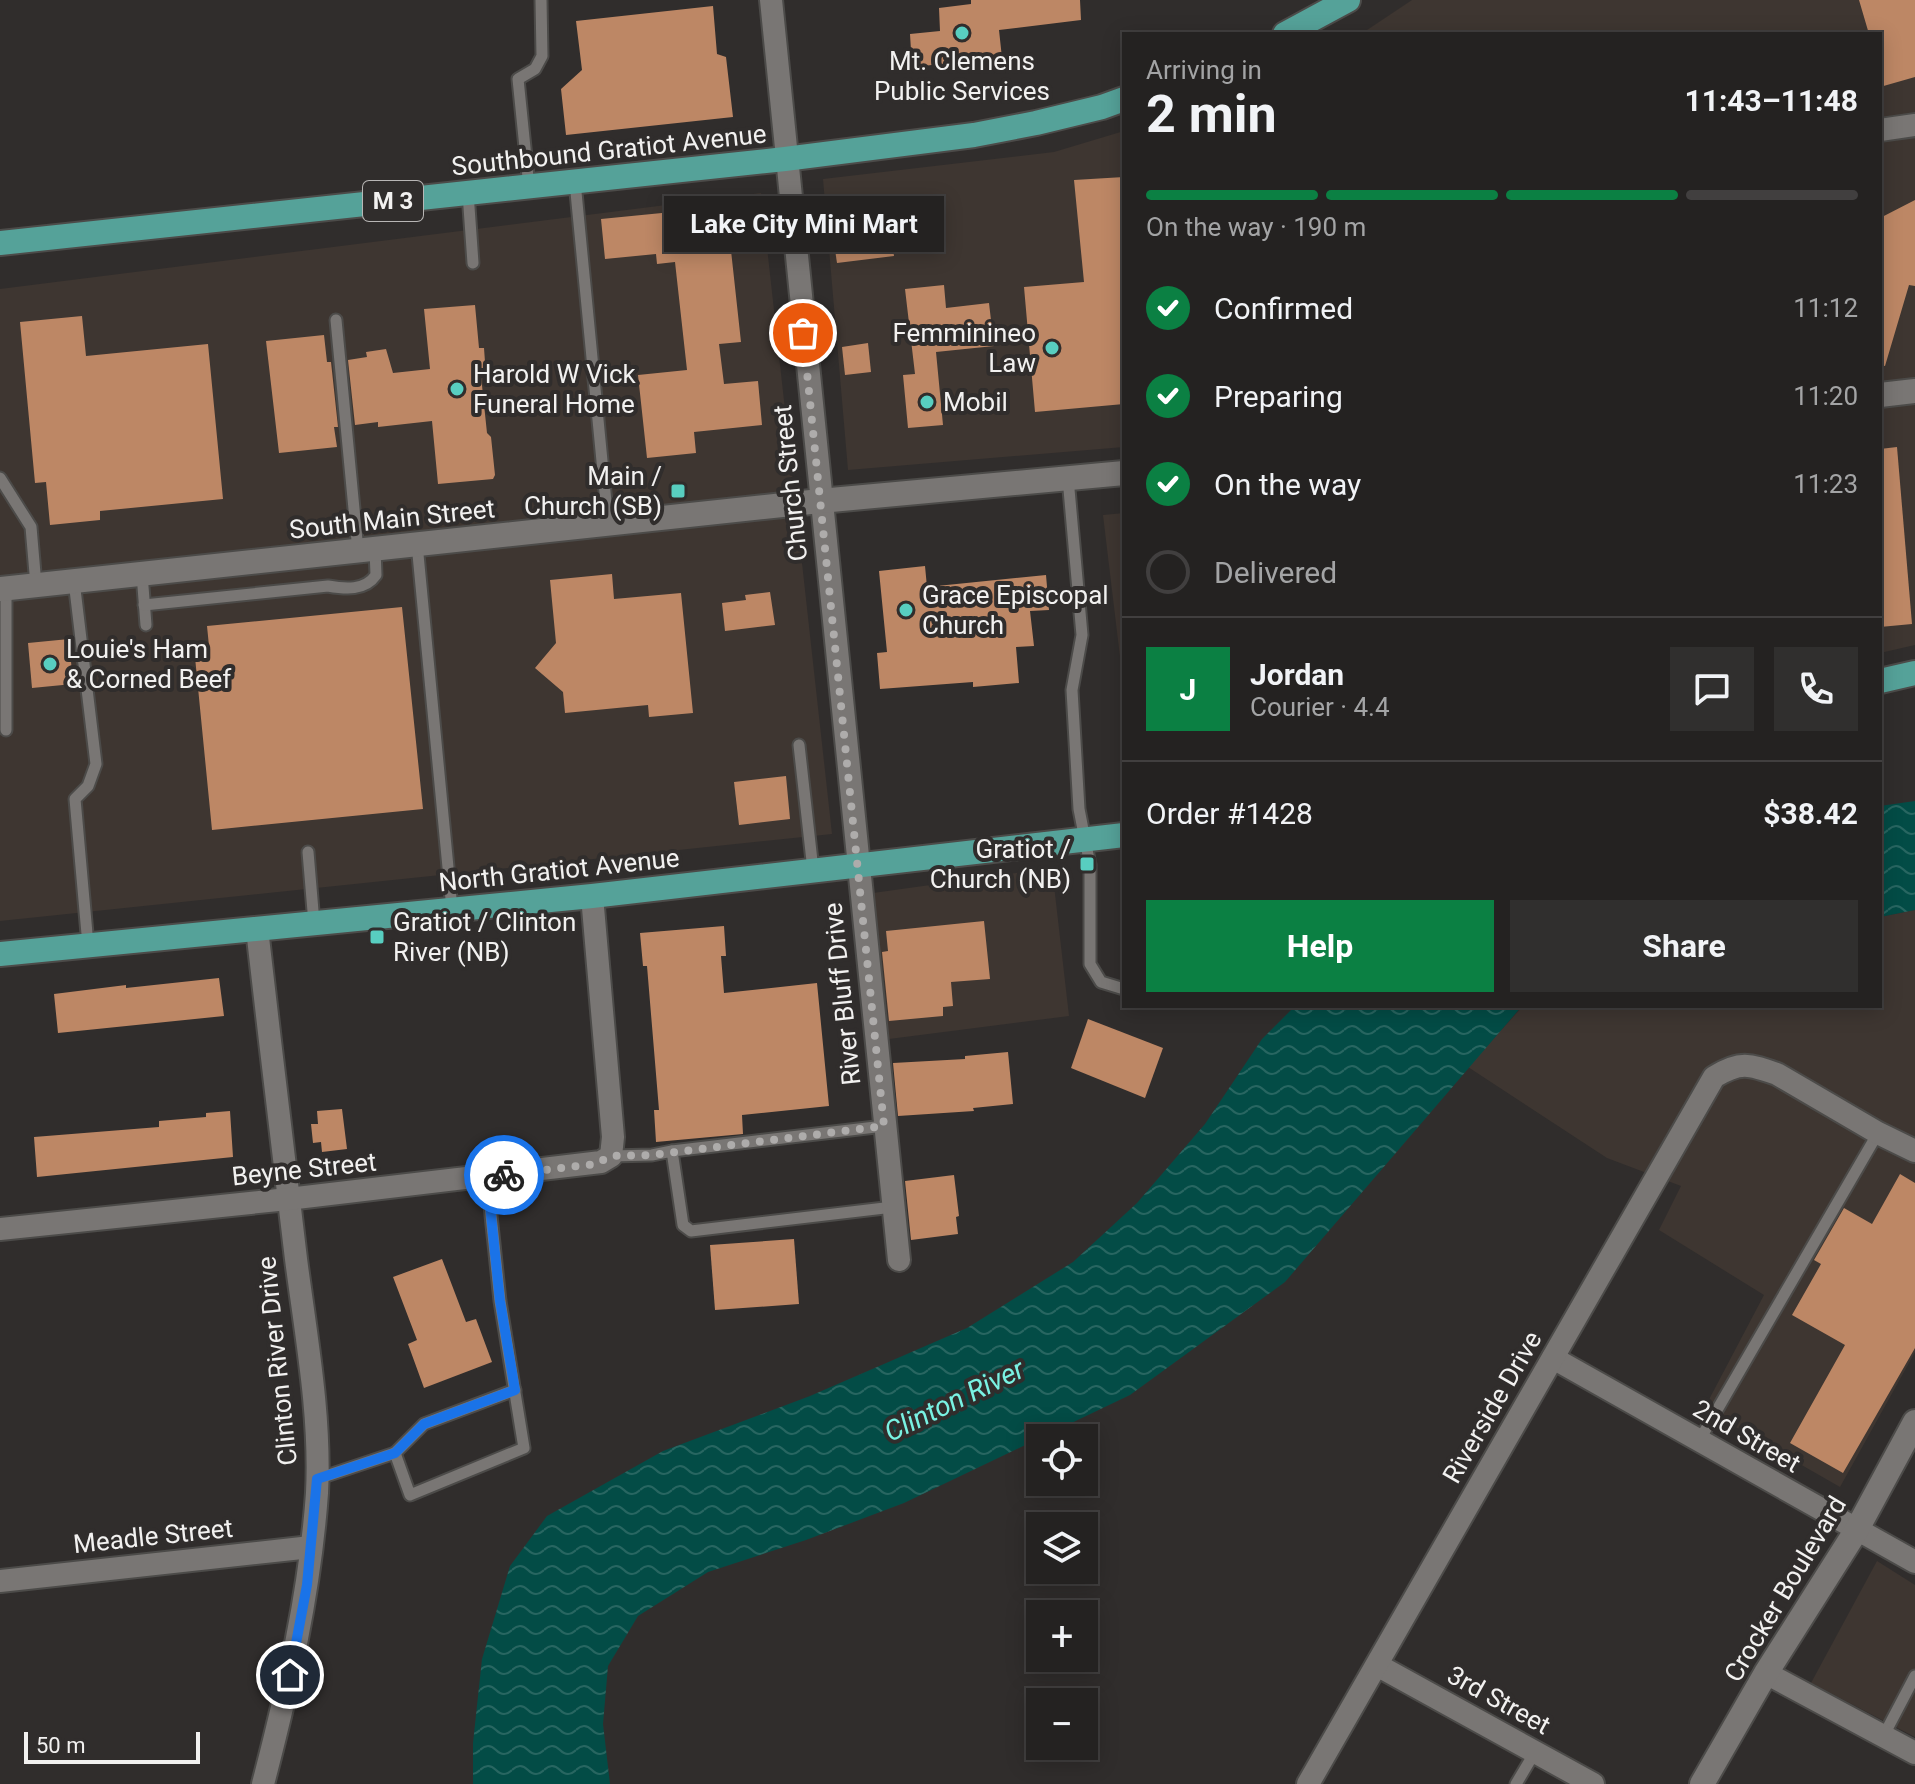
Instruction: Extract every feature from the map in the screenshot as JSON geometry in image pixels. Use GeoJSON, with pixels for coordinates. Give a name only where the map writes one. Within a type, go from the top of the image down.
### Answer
{"type":"FeatureCollection","features":[{"type":"Feature","properties":{"kind":"main road"},"geometry":{"type":"LineString","coordinates":[[1289,32],[1348,0]]}},
{"type":"Feature","properties":{"kind":"main road","name":"Southbound Gratiot Avenue"},"geometry":{"type":"LineString","coordinates":[[0,243],[785,159],[974,135],[1036,123],[1122,100]]}},
{"type":"Feature","properties":{"kind":"main road"},"geometry":{"type":"LineString","coordinates":[[1882,681],[1915,673]]}},
{"type":"Feature","properties":{"kind":"main road","name":"North Gratiot Avenue"},"geometry":{"type":"LineString","coordinates":[[0,954],[592,896],[1122,835]]}},
{"type":"Feature","properties":{"kind":"street","name":"Church Street"},"geometry":{"type":"LineString","coordinates":[[771,0],[858,864]]}},
{"type":"Feature","properties":{"kind":"street"},"geometry":{"type":"LineString","coordinates":[[1882,130],[1915,125]]}},
{"type":"Feature","properties":{"kind":"street"},"geometry":{"type":"LineString","coordinates":[[1882,395],[1915,391]]}},
{"type":"Feature","properties":{"kind":"street","name":"South Main Street"},"geometry":{"type":"LineString","coordinates":[[3,589],[820,501],[1122,473]]}},
{"type":"Feature","properties":{"kind":"street","name":"River Bluff Drive"},"geometry":{"type":"LineString","coordinates":[[858,864],[899,1260]]}},
{"type":"Feature","properties":{"kind":"street"},"geometry":{"type":"LineString","coordinates":[[592,896],[613,1137],[611,1156]]}},
{"type":"Feature","properties":{"kind":"street","name":"Clinton River Drive"},"geometry":{"type":"LineString","coordinates":[[257,929],[312,1385],[317,1479],[307,1585],[288,1684],[263,1784]]}},
{"type":"Feature","properties":{"kind":"street","name":"Riverside Drive"},"geometry":{"type":"LineString","coordinates":[[1308,1784],[1714,1077],[1733,1066],[1748,1065],[1777,1074],[1878,1133]]}},
{"type":"Feature","properties":{"kind":"street"},"geometry":{"type":"LineString","coordinates":[[1878,1133],[1915,1151]]}},
{"type":"Feature","properties":{"kind":"street","name":"Beyne Street"},"geometry":{"type":"LineString","coordinates":[[0,1229],[487,1177],[595,1164],[611,1156]]}},
{"type":"Feature","properties":{"kind":"street","name":"2nd Street"},"geometry":{"type":"LineString","coordinates":[[1553,1358],[1915,1562]]}},
{"type":"Feature","properties":{"kind":"street","name":"Crocker Boulevard"},"geometry":{"type":"LineString","coordinates":[[1702,1784],[1766,1673],[1856,1531],[1915,1422]]}},
{"type":"Feature","properties":{"kind":"street","name":"Meadle Street"},"geometry":{"type":"LineString","coordinates":[[0,1581],[311,1547]]}},
{"type":"Feature","properties":{"kind":"street","name":"3rd Street"},"geometry":{"type":"LineString","coordinates":[[1377,1665],[1593,1784]]}},
{"type":"Feature","properties":{"kind":"street"},"geometry":{"type":"LineString","coordinates":[[1766,1673],[1915,1753]]}},
{"type":"Feature","properties":{"kind":"lane"},"geometry":{"type":"LineString","coordinates":[[529,187],[518,79],[535,69],[542,56],[541,0]]}},
{"type":"Feature","properties":{"kind":"lane"},"geometry":{"type":"LineString","coordinates":[[575,182],[608,524]]}},
{"type":"Feature","properties":{"kind":"lane"},"geometry":{"type":"LineString","coordinates":[[468,193],[473,263]]}},
{"type":"Feature","properties":{"kind":"lane"},"geometry":{"type":"LineString","coordinates":[[144,605],[328,586],[357,588],[376,575],[366,550],[336,320]]}},
{"type":"Feature","properties":{"kind":"lane"},"geometry":{"type":"LineString","coordinates":[[0,478],[31,527],[36,585]]}},
{"type":"Feature","properties":{"kind":"lane"},"geometry":{"type":"LineString","coordinates":[[1067,478],[1082,635],[1072,690],[1079,809],[1090,865],[1090,964],[1101,982],[1122,988]]}},
{"type":"Feature","properties":{"kind":"lane"},"geometry":{"type":"LineString","coordinates":[[417,544],[452,909]]}},
{"type":"Feature","properties":{"kind":"lane"},"geometry":{"type":"LineString","coordinates":[[142,574],[146,625]]}},
{"type":"Feature","properties":{"kind":"lane"},"geometry":{"type":"LineString","coordinates":[[74,581],[96,764],[88,786],[75,799],[88,945]]}},
{"type":"Feature","properties":{"kind":"lane"},"geometry":{"type":"LineString","coordinates":[[3,589],[6,730]]}},
{"type":"Feature","properties":{"kind":"lane"},"geometry":{"type":"LineString","coordinates":[[799,745],[813,870]]}},
{"type":"Feature","properties":{"kind":"lane"},"geometry":{"type":"LineString","coordinates":[[308,852],[314,923]]}},
{"type":"Feature","properties":{"kind":"lane"},"geometry":{"type":"LineString","coordinates":[[611,1156],[652,1155],[884,1126]]}},
{"type":"Feature","properties":{"kind":"lane"},"geometry":{"type":"LineString","coordinates":[[1699,1441],[1878,1133]]}},
{"type":"Feature","properties":{"kind":"lane"},"geometry":{"type":"LineString","coordinates":[[672,1151],[683,1225],[691,1231],[893,1207]]}},
{"type":"Feature","properties":{"kind":"lane"},"geometry":{"type":"LineString","coordinates":[[395,1453],[410,1495],[524,1448],[500,1301],[487,1177]]}},
{"type":"Feature","properties":{"kind":"lane"},"geometry":{"type":"LineString","coordinates":[[317,1479],[395,1453],[424,1424],[515,1390]]}},
{"type":"Feature","properties":{"kind":"lane"},"geometry":{"type":"LineString","coordinates":[[1884,1735],[1915,1676]]}},
{"type":"Feature","properties":{"kind":"lane"},"geometry":{"type":"LineString","coordinates":[[1516,1784],[1535,1752]]}},
{"type":"Feature","properties":{"kind":"shaded area"},"geometry":{"type":"Polygon","coordinates":[[[1412,0],[1915,0],[1915,645],[1882,653],[1882,32],[1364,32],[1412,0]]]}},
{"type":"Feature","properties":{"kind":"shaded area"},"geometry":{"type":"Polygon","coordinates":[[[1122,132],[1122,447],[848,470],[823,179],[1054,152],[1122,132]]]}},
{"type":"Feature","properties":{"kind":"shaded area"},"geometry":{"type":"Polygon","coordinates":[[[761,193],[832,834],[0,921],[0,289],[761,193]]]}},
{"type":"Feature","properties":{"kind":"shaded area"},"geometry":{"type":"Polygon","coordinates":[[[1122,513],[1122,673],[1103,515],[1122,513]]]}},
{"type":"Feature","properties":{"kind":"shaded area"},"geometry":{"type":"Polygon","coordinates":[[[1052,868],[1069,1016],[889,1039],[873,893],[1052,868]]]}},
{"type":"Feature","properties":{"kind":"shaded area"},"geometry":{"type":"Polygon","coordinates":[[[1915,910],[1915,1352],[1840,1487],[1704,1409],[1764,1295],[1659,1230],[1681,1186],[1607,1158],[1468,1067],[1521,1008],[1882,1008],[1882,917],[1915,910]]]}},
{"type":"Feature","properties":{"kind":"shaded area"},"geometry":{"type":"Polygon","coordinates":[[[1877,1561],[1915,1585],[1915,1737],[1811,1683],[1877,1561]]]}},
{"type":"Feature","properties":{"kind":"water"},"geometry":{"type":"Polygon","coordinates":[[[1915,801],[1915,910],[1882,917],[1882,806],[1915,801]]]}},
{"type":"Feature","properties":{"kind":"water","name":"Clinton River"},"geometry":{"type":"Polygon","coordinates":[[[1293,1008],[1520,1008],[1285,1282],[1130,1395],[1069,1424],[1026,1424],[1026,1445],[904,1503],[708,1572],[638,1616],[608,1666],[603,1724],[610,1784],[473,1784],[473,1743],[482,1659],[510,1566],[547,1516],[663,1451],[810,1396],[967,1328],[1073,1262],[1137,1203],[1205,1124],[1262,1039],[1293,1008]]]}},
{"type":"Feature","properties":{"kind":"building","name":"Mt. Clemens Public Services"},"geometry":{"type":"Polygon","coordinates":[[[971,0],[1080,0],[1081,20],[999,30],[1002,58],[912,67],[910,34],[940,31],[939,8],[971,4],[971,0]]]}},
{"type":"Feature","properties":{"kind":"building"},"geometry":{"type":"Polygon","coordinates":[[[1859,0],[1915,0],[1915,77],[1882,86],[1882,32],[1868,32],[1859,0]]]}},
{"type":"Feature","properties":{"kind":"building"},"geometry":{"type":"Polygon","coordinates":[[[713,6],[717,54],[726,57],[733,117],[566,135],[561,89],[582,70],[576,21],[713,6]]]}},
{"type":"Feature","properties":{"kind":"building"},"geometry":{"type":"Polygon","coordinates":[[[1122,177],[1122,404],[1035,412],[1024,287],[1084,282],[1074,180],[1122,177]]]}},
{"type":"Feature","properties":{"kind":"building"},"geometry":{"type":"Polygon","coordinates":[[[1915,200],[1915,286],[1909,285],[1885,366],[1882,365],[1882,217],[1915,200]]]}},
{"type":"Feature","properties":{"kind":"building"},"geometry":{"type":"Polygon","coordinates":[[[672,212],[673,228],[728,223],[741,342],[719,344],[724,384],[758,381],[762,425],[694,432],[696,453],[647,458],[638,375],[687,370],[675,262],[657,264],[656,254],[605,259],[601,219],[672,212]]]}},
{"type":"Feature","properties":{"kind":"building"},"geometry":{"type":"Polygon","coordinates":[[[890,229],[894,256],[837,263],[833,236],[890,229]]]}},
{"type":"Feature","properties":{"kind":"building"},"geometry":{"type":"Polygon","coordinates":[[[944,285],[946,308],[989,303],[994,346],[936,352],[943,425],[908,428],[903,375],[915,374],[905,289],[944,285]]]}},
{"type":"Feature","properties":{"kind":"building","name":"Harold W Vick Funeral Home"},"geometry":{"type":"Polygon","coordinates":[[[475,305],[479,348],[484,348],[486,376],[481,376],[495,475],[493,479],[438,484],[432,421],[378,427],[378,422],[355,425],[348,360],[367,357],[366,352],[386,349],[393,373],[430,369],[424,309],[475,305]]]}},
{"type":"Feature","properties":{"kind":"building"},"geometry":{"type":"Polygon","coordinates":[[[82,316],[86,356],[208,344],[223,499],[100,511],[100,520],[50,525],[46,482],[35,483],[20,322],[82,316]]]}},
{"type":"Feature","properties":{"kind":"building"},"geometry":{"type":"Polygon","coordinates":[[[324,335],[327,362],[331,362],[338,427],[334,427],[337,447],[279,453],[266,341],[324,335]]]}},
{"type":"Feature","properties":{"kind":"building"},"geometry":{"type":"Polygon","coordinates":[[[868,343],[871,372],[845,375],[842,347],[868,343]]]}},
{"type":"Feature","properties":{"kind":"building"},"geometry":{"type":"Polygon","coordinates":[[[1897,447],[1912,624],[1882,627],[1882,449],[1897,447]]]}},
{"type":"Feature","properties":{"kind":"building"},"geometry":{"type":"Polygon","coordinates":[[[925,566],[927,587],[1046,575],[1049,610],[1030,611],[1034,646],[1016,647],[1019,683],[973,687],[973,682],[880,689],[877,653],[887,652],[879,571],[925,566]]]}},
{"type":"Feature","properties":{"kind":"building"},"geometry":{"type":"Polygon","coordinates":[[[612,574],[614,599],[681,593],[693,713],[649,717],[648,705],[565,713],[563,692],[535,668],[556,643],[550,580],[612,574]]]}},
{"type":"Feature","properties":{"kind":"building"},"geometry":{"type":"Polygon","coordinates":[[[770,592],[775,625],[725,631],[722,603],[746,600],[745,595],[770,592]]]}},
{"type":"Feature","properties":{"kind":"building"},"geometry":{"type":"Polygon","coordinates":[[[402,607],[423,809],[212,830],[194,647],[209,646],[207,626],[402,607]]]}},
{"type":"Feature","properties":{"kind":"building","name":"Louie's Ham & Corned Beef"},"geometry":{"type":"Polygon","coordinates":[[[69,639],[73,684],[32,688],[28,643],[69,639]]]}},
{"type":"Feature","properties":{"kind":"building"},"geometry":{"type":"Polygon","coordinates":[[[786,776],[790,819],[739,825],[734,782],[786,776]]]}},
{"type":"Feature","properties":{"kind":"building"},"geometry":{"type":"Polygon","coordinates":[[[984,921],[990,979],[951,982],[953,1006],[943,1007],[943,1016],[889,1021],[882,952],[888,951],[886,931],[984,921]]]}},
{"type":"Feature","properties":{"kind":"building"},"geometry":{"type":"Polygon","coordinates":[[[724,926],[726,956],[721,956],[724,993],[817,983],[829,1106],[742,1115],[743,1134],[656,1142],[654,1110],[659,1110],[647,966],[643,966],[640,933],[724,926]]]}},
{"type":"Feature","properties":{"kind":"building"},"geometry":{"type":"Polygon","coordinates":[[[219,978],[224,1016],[58,1033],[54,994],[219,978]]]}},
{"type":"Feature","properties":{"kind":"building"},"geometry":{"type":"Polygon","coordinates":[[[1088,1019],[1163,1048],[1145,1098],[1071,1068],[1088,1019]]]}},
{"type":"Feature","properties":{"kind":"building"},"geometry":{"type":"Polygon","coordinates":[[[1008,1052],[1013,1104],[973,1108],[974,1111],[898,1116],[893,1063],[965,1059],[965,1056],[1008,1052]]]}},
{"type":"Feature","properties":{"kind":"building"},"geometry":{"type":"Polygon","coordinates":[[[342,1109],[347,1149],[322,1152],[321,1142],[313,1143],[311,1124],[318,1124],[317,1111],[342,1109]]]}},
{"type":"Feature","properties":{"kind":"building"},"geometry":{"type":"Polygon","coordinates":[[[230,1111],[233,1157],[37,1177],[34,1137],[159,1127],[159,1121],[206,1117],[206,1113],[230,1111]]]}},
{"type":"Feature","properties":{"kind":"building"},"geometry":{"type":"Polygon","coordinates":[[[1900,1174],[1915,1183],[1915,1348],[1843,1473],[1790,1443],[1845,1345],[1792,1315],[1821,1264],[1814,1260],[1844,1208],[1872,1224],[1900,1174]]]}},
{"type":"Feature","properties":{"kind":"building"},"geometry":{"type":"Polygon","coordinates":[[[954,1175],[958,1234],[911,1240],[905,1181],[954,1175]]]}},
{"type":"Feature","properties":{"kind":"building"},"geometry":{"type":"Polygon","coordinates":[[[794,1239],[799,1304],[715,1310],[710,1245],[794,1239]]]}},
{"type":"Feature","properties":{"kind":"building"},"geometry":{"type":"Polygon","coordinates":[[[442,1259],[466,1322],[476,1319],[492,1362],[424,1388],[408,1344],[417,1340],[393,1277],[442,1259]]]}},
{"type":"Feature","properties":{"kind":"way so far"},"geometry":{"type":"LineString","coordinates":[[504,1175],[595,1164],[611,1156],[652,1155],[884,1126],[803,333]]}},
{"type":"Feature","properties":{"kind":"place","name":"Mt. Clemens Public Services"},"geometry":{"type":"Point","coordinates":[962,33]}},
{"type":"Feature","properties":{"kind":"place","name":"Lake City Mini Mart"},"geometry":{"type":"Point","coordinates":[803,333]}},
{"type":"Feature","properties":{"kind":"place","name":"Femminineo Law"},"geometry":{"type":"Point","coordinates":[1052,348]}},
{"type":"Feature","properties":{"kind":"place","name":"Harold W Vick Funeral Home"},"geometry":{"type":"Point","coordinates":[457,389]}},
{"type":"Feature","properties":{"kind":"place","name":"Mobil"},"geometry":{"type":"Point","coordinates":[927,402]}},
{"type":"Feature","properties":{"kind":"place","name":"Main / Church (SB)"},"geometry":{"type":"Point","coordinates":[678,491]}},
{"type":"Feature","properties":{"kind":"place","name":"Grace Episcopal Church"},"geometry":{"type":"Point","coordinates":[906,610]}},
{"type":"Feature","properties":{"kind":"place","name":"Louie's Ham & Corned Beef"},"geometry":{"type":"Point","coordinates":[50,664]}},
{"type":"Feature","properties":{"kind":"place","name":"Gratiot / Church (NB)"},"geometry":{"type":"Point","coordinates":[1087,864]}},
{"type":"Feature","properties":{"kind":"place","name":"Gratiot / Clinton River (NB)"},"geometry":{"type":"Point","coordinates":[377,937]}},
{"type":"Feature","properties":{"kind":"route"},"geometry":{"type":"LineString","coordinates":[[290,1675],[307,1585],[317,1479],[395,1453],[424,1424],[515,1390],[500,1301],[487,1177],[504,1175]]}}]}
